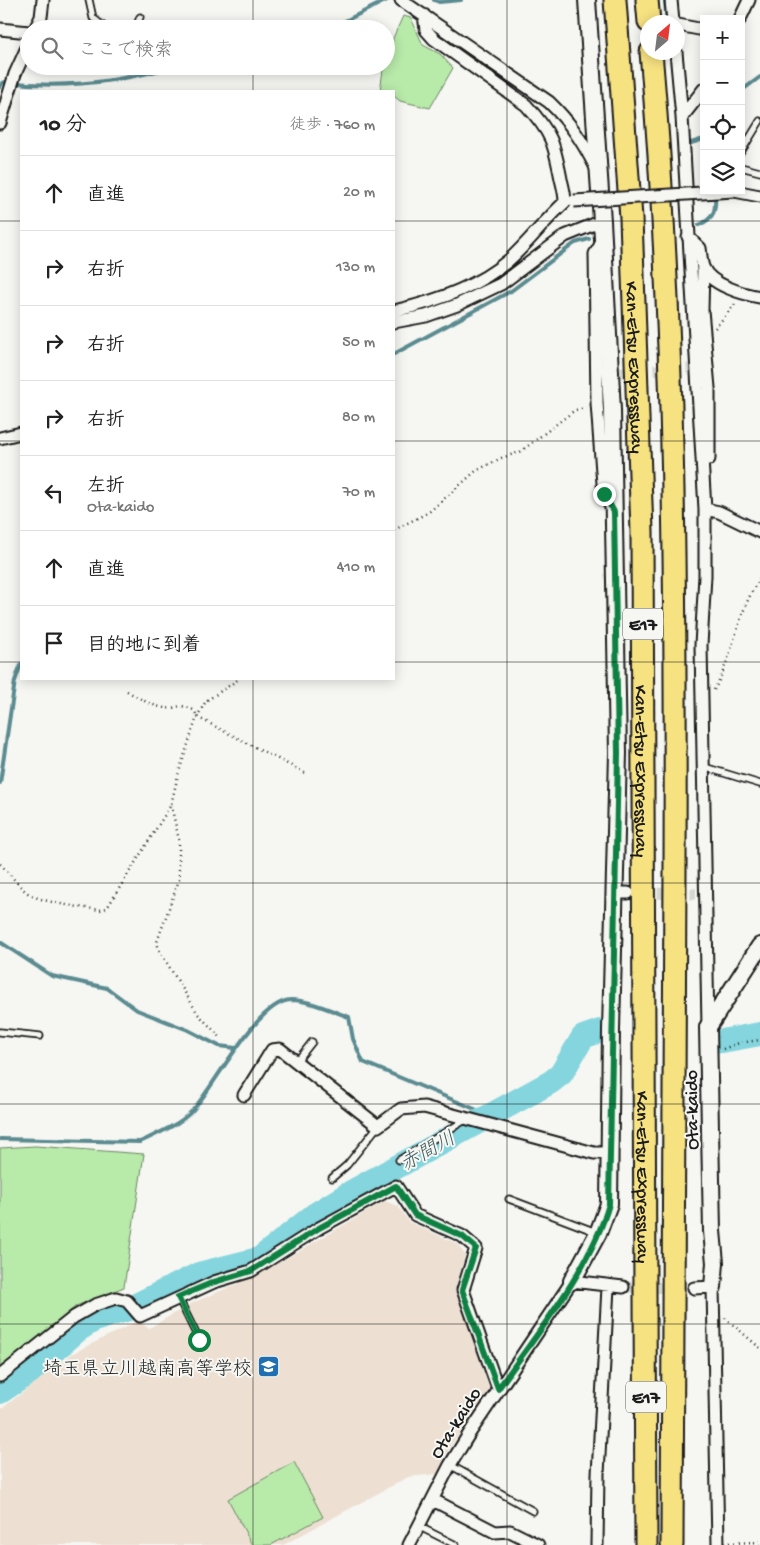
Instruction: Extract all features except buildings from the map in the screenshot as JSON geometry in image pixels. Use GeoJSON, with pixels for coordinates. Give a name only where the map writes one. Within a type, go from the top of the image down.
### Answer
{"type":"FeatureCollection","features":[{"type":"Feature","properties":{"kind":"highway","name":"Kan-Etsu Expressway"},"geometry":{"type":"LineString","coordinates":[[615,0],[631,218],[642,532],[646,1545]]}},
{"type":"Feature","properties":{"kind":"highway"},"geometry":{"type":"LineString","coordinates":[[646,0],[647,15]]}},
{"type":"Feature","properties":{"kind":"highway","name":"Kan-Etsu Expressway"},"geometry":{"type":"LineString","coordinates":[[652,60],[664,217],[674,532],[676,743],[672,1545]]}},
{"type":"Feature","properties":{"kind":"street"},"geometry":{"type":"LineString","coordinates":[[40,20],[43,0]]}},
{"type":"Feature","properties":{"kind":"street"},"geometry":{"type":"LineString","coordinates":[[401,0],[549,102],[564,116],[580,137],[599,174]]}},
{"type":"Feature","properties":{"kind":"street"},"geometry":{"type":"LineString","coordinates":[[587,0],[612,410],[621,893],[609,1153],[609,1204],[598,1233],[572,1282],[623,1287]]}},
{"type":"Feature","properties":{"kind":"street"},"geometry":{"type":"LineString","coordinates":[[671,0],[672,15]]}},
{"type":"Feature","properties":{"kind":"street"},"geometry":{"type":"LineString","coordinates":[[742,15],[748,0]]}},
{"type":"Feature","properties":{"kind":"street"},"geometry":{"type":"LineString","coordinates":[[424,15],[426,30],[434,39],[526,105],[538,118],[550,135],[558,153],[570,202]]}},
{"type":"Feature","properties":{"kind":"street"},"geometry":{"type":"LineString","coordinates":[[685,26],[700,29]]}},
{"type":"Feature","properties":{"kind":"street"},"geometry":{"type":"LineString","coordinates":[[0,29],[20,31]]}},
{"type":"Feature","properties":{"kind":"street"},"geometry":{"type":"LineString","coordinates":[[677,60],[682,117],[704,505],[705,576],[701,645],[704,767],[701,894],[708,1027]]}},
{"type":"Feature","properties":{"kind":"street"},"geometry":{"type":"LineString","coordinates":[[0,123],[20,63]]}},
{"type":"Feature","properties":{"kind":"street"},"geometry":{"type":"LineString","coordinates":[[682,117],[700,94]]}},
{"type":"Feature","properties":{"kind":"street"},"geometry":{"type":"LineString","coordinates":[[395,311],[439,299],[479,282],[508,260],[570,202],[734,191],[760,196]]}},
{"type":"Feature","properties":{"kind":"street"},"geometry":{"type":"LineString","coordinates":[[395,322],[426,316],[457,305],[501,284],[565,236],[602,222]]}},
{"type":"Feature","properties":{"kind":"street"},"geometry":{"type":"LineString","coordinates":[[688,237],[700,248],[704,268],[702,310],[709,388],[709,467],[704,505]]}},
{"type":"Feature","properties":{"kind":"street"},"geometry":{"type":"LineString","coordinates":[[704,268],[711,277],[735,291],[760,297]]}},
{"type":"Feature","properties":{"kind":"street"},"geometry":{"type":"LineString","coordinates":[[0,438],[20,433]]}},
{"type":"Feature","properties":{"kind":"street"},"geometry":{"type":"LineString","coordinates":[[704,505],[760,532]]}},
{"type":"Feature","properties":{"kind":"street"},"geometry":{"type":"LineString","coordinates":[[708,1027],[760,946]]}},
{"type":"Feature","properties":{"kind":"street","name":"Ota-kaido"},"geometry":{"type":"LineString","coordinates":[[708,1027],[712,1231],[715,1262],[713,1287]]}},
{"type":"Feature","properties":{"kind":"street"},"geometry":{"type":"LineString","coordinates":[[244,1095],[272,1050],[280,1048],[378,1126],[394,1112],[411,1108],[435,1108],[594,1153],[609,1153]]}},
{"type":"Feature","properties":{"kind":"street"},"geometry":{"type":"LineString","coordinates":[[0,1376],[74,1317],[95,1305],[116,1298],[127,1301],[140,1316],[149,1313],[178,1297],[214,1282],[251,1271],[319,1228],[396,1186],[415,1215],[462,1236],[476,1248],[462,1290],[498,1389]]}},
{"type":"Feature","properties":{"kind":"street","name":"Ota-kaido"},"geometry":{"type":"LineString","coordinates":[[410,1545],[450,1465],[498,1389],[572,1282]]}},
{"type":"Feature","properties":{"kind":"street"},"geometry":{"type":"LineString","coordinates":[[597,1545],[598,1474],[608,1287]]}},
{"type":"Feature","properties":{"kind":"street"},"geometry":{"type":"LineString","coordinates":[[694,1288],[713,1287],[718,1544]]}},
{"type":"Feature","properties":{"kind":"street"},"geometry":{"type":"LineString","coordinates":[[434,1500],[495,1532],[510,1531],[538,1545]]}},
{"type":"Feature","properties":{"kind":"lane"},"geometry":{"type":"LineString","coordinates":[[89,0],[93,18],[96,20]]}},
{"type":"Feature","properties":{"kind":"lane"},"geometry":{"type":"LineString","coordinates":[[742,150],[760,121]]}},
{"type":"Feature","properties":{"kind":"lane"},"geometry":{"type":"LineString","coordinates":[[745,168],[760,172]]}},
{"type":"Feature","properties":{"kind":"lane"},"geometry":{"type":"LineString","coordinates":[[704,767],[760,784]]}},
{"type":"Feature","properties":{"kind":"lane"},"geometry":{"type":"LineString","coordinates":[[0,1032],[40,1036]]}},
{"type":"Feature","properties":{"kind":"lane"},"geometry":{"type":"LineString","coordinates":[[297,1061],[312,1042]]}},
{"type":"Feature","properties":{"kind":"lane"},"geometry":{"type":"LineString","coordinates":[[399,1160],[476,1120]]}},
{"type":"Feature","properties":{"kind":"lane"},"geometry":{"type":"LineString","coordinates":[[332,1178],[347,1165],[378,1126]]}},
{"type":"Feature","properties":{"kind":"lane"},"geometry":{"type":"LineString","coordinates":[[509,1199],[598,1233]]}},
{"type":"Feature","properties":{"kind":"lane"},"geometry":{"type":"LineString","coordinates":[[178,1297],[199,1340]]}},
{"type":"Feature","properties":{"kind":"lane"},"geometry":{"type":"LineString","coordinates":[[450,1465],[533,1511]]}},
{"type":"Feature","properties":{"kind":"lane"},"geometry":{"type":"LineString","coordinates":[[420,1526],[456,1545]]}},
{"type":"Feature","properties":{"kind":"path"},"geometry":{"type":"LineString","coordinates":[[395,529],[429,512],[476,471],[495,461],[520,452],[575,410],[588,409],[590,413]]}},
{"type":"Feature","properties":{"kind":"path"},"geometry":{"type":"LineString","coordinates":[[703,706],[724,671],[746,604],[760,578]]}},
{"type":"Feature","properties":{"kind":"path"},"geometry":{"type":"LineString","coordinates":[[0,864],[14,877],[24,891],[35,898],[100,910],[107,908],[171,805],[178,775],[197,717],[206,701],[238,680]]}},
{"type":"Feature","properties":{"kind":"path"},"geometry":{"type":"LineString","coordinates":[[127,691],[148,703],[162,707],[185,705],[195,711],[197,717],[305,773]]}},
{"type":"Feature","properties":{"kind":"path"},"geometry":{"type":"LineString","coordinates":[[171,805],[179,840],[180,880],[157,942],[159,950],[198,1014],[220,1037]]}},
{"type":"Feature","properties":{"kind":"path"},"geometry":{"type":"LineString","coordinates":[[718,1051],[738,1043],[760,1040]]}},
{"type":"Feature","properties":{"kind":"path"},"geometry":{"type":"LineString","coordinates":[[714,1316],[728,1319],[760,1348]]}},
{"type":"Feature","properties":{"kind":"path"},"geometry":{"type":"LineString","coordinates":[[718,1544],[760,1542]]}},
{"type":"Feature","properties":{"kind":"shaded area","name":"埼玉県立川越南高等学校"},"geometry":{"type":"Polygon","coordinates":[[[385,1201],[398,1206],[409,1222],[458,1244],[465,1255],[456,1288],[490,1391],[450,1447],[437,1474],[408,1477],[283,1545],[0,1545],[0,1410],[73,1353],[138,1321],[149,1328],[192,1303],[258,1275],[385,1201]]]}},
{"type":"Feature","properties":{"kind":"green space"},"geometry":{"type":"Polygon","coordinates":[[[403,16],[411,18],[423,45],[440,54],[453,68],[430,108],[400,101],[395,97],[395,90],[380,90],[382,75],[395,75],[395,34],[403,16]]]}},
{"type":"Feature","properties":{"kind":"green space"},"geometry":{"type":"Polygon","coordinates":[[[35,1146],[144,1154],[124,1287],[76,1306],[26,1350],[0,1368],[0,1148],[35,1146]]]}},
{"type":"Feature","properties":{"kind":"green space"},"geometry":{"type":"Polygon","coordinates":[[[294,1462],[323,1517],[271,1545],[252,1545],[228,1499],[294,1462]]]}},
{"type":"Feature","properties":{"kind":"waterway"},"geometry":{"type":"LineString","coordinates":[[347,20],[387,0]]}},
{"type":"Feature","properties":{"kind":"waterway"},"geometry":{"type":"LineString","coordinates":[[434,0],[439,2],[461,0]]}},
{"type":"Feature","properties":{"kind":"waterway"},"geometry":{"type":"LineString","coordinates":[[665,2],[666,15]]}},
{"type":"Feature","properties":{"kind":"waterway"},"geometry":{"type":"LineString","coordinates":[[0,87],[2,83],[6,82],[49,85],[91,83],[138,75]]}},
{"type":"Feature","properties":{"kind":"waterway"},"geometry":{"type":"LineString","coordinates":[[745,88],[760,77]]}},
{"type":"Feature","properties":{"kind":"waterway"},"geometry":{"type":"LineString","coordinates":[[691,143],[700,140]]}},
{"type":"Feature","properties":{"kind":"waterway"},"geometry":{"type":"LineString","coordinates":[[699,225],[713,213],[715,195]]}},
{"type":"Feature","properties":{"kind":"waterway"},"geometry":{"type":"LineString","coordinates":[[395,353],[511,291],[575,243],[589,239]]}},
{"type":"Feature","properties":{"kind":"waterway"},"geometry":{"type":"LineString","coordinates":[[0,783],[15,681],[20,667]]}},
{"type":"Feature","properties":{"kind":"waterway"},"geometry":{"type":"LineString","coordinates":[[0,942],[52,976],[107,988],[137,1010],[188,1030],[219,1046],[236,1048]]}},
{"type":"Feature","properties":{"kind":"waterway"},"geometry":{"type":"LineString","coordinates":[[0,1139],[140,1142],[153,1136],[187,1116],[201,1100],[251,1029],[278,1004],[291,1000],[313,1004],[349,1017],[353,1039],[363,1062],[489,1115]]}},
{"type":"Feature","properties":{"kind":"waterway","name":"赤間川"},"geometry":{"type":"LineString","coordinates":[[134,1306],[199,1274],[259,1259],[314,1215],[353,1191],[551,1082],[561,1074],[583,1037],[600,1031]]}},
{"type":"Feature","properties":{"kind":"waterway","name":"赤間川"},"geometry":{"type":"LineString","coordinates":[[722,1041],[760,1034]]}},
{"type":"Feature","properties":{"kind":"waterway","name":"赤間川"},"geometry":{"type":"LineString","coordinates":[[0,1392],[30,1372],[78,1330],[94,1320],[131,1308]]}},
{"type":"Feature","properties":{"kind":"tunnel"},"geometry":{"type":"LineString","coordinates":[[604,373],[705,368]]}},
{"type":"Feature","properties":{"kind":"tunnel"},"geometry":{"type":"LineString","coordinates":[[641,893],[696,894]]}},
{"type":"Feature","properties":{"kind":"tunnel"},"geometry":{"type":"LineString","coordinates":[[623,1287],[694,1288]]}},
{"type":"Feature","properties":{"kind":"place","name":"埼玉県立川越南高等学校"},"geometry":{"type":"Point","coordinates":[268,1367]}},
{"type":"Feature","properties":{"kind":"route"},"geometry":{"type":"LineString","coordinates":[[199,1340],[178,1297],[214,1282],[251,1271],[319,1228],[396,1186],[415,1215],[462,1236],[476,1248],[462,1290],[498,1389],[572,1282],[598,1233],[609,1204],[609,1120],[618,753],[614,512],[607,503],[604,494]]}}]}
